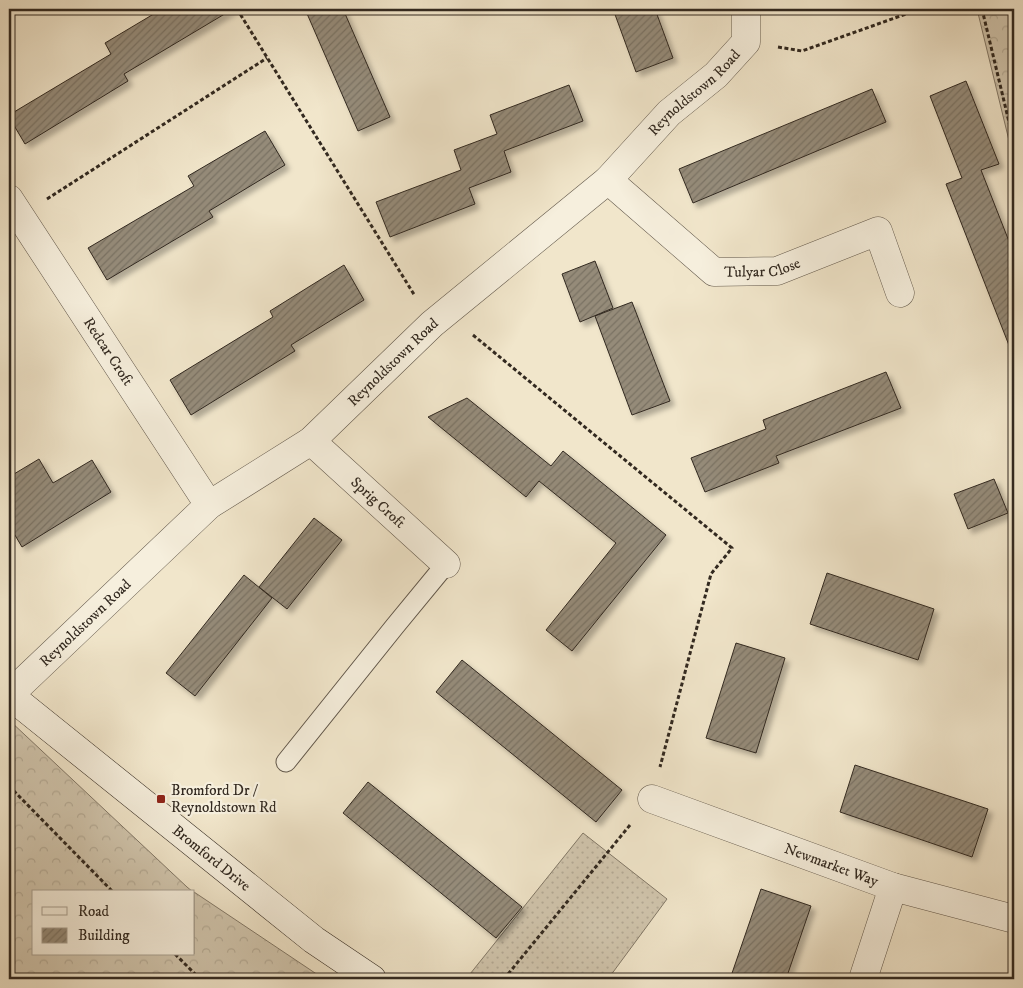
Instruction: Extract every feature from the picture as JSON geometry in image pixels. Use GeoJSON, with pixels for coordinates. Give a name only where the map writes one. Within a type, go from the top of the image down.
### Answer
{"type":"FeatureCollection","features":[{"type":"Feature","properties":{"kind":"street","name":"Reynoldstown Road"},"geometry":{"type":"LineString","coordinates":[[9,695],[209,505],[311,441],[432,324],[608,180],[669,113],[716,75],[746,42],[746,9]]}},
{"type":"Feature","properties":{"kind":"street","name":"Tulyar Close"},"geometry":{"type":"LineString","coordinates":[[608,180],[714,272],[777,271],[878,231],[900,293]]}},
{"type":"Feature","properties":{"kind":"street","name":"Redcar Croft"},"geometry":{"type":"LineString","coordinates":[[14,208],[209,505]]}},
{"type":"Feature","properties":{"kind":"street","name":"Sprig Croft"},"geometry":{"type":"LineString","coordinates":[[311,441],[446,564]]}},
{"type":"Feature","properties":{"kind":"street","name":"Bromford Drive"},"geometry":{"type":"LineString","coordinates":[[9,695],[314,940],[372,979]]}},
{"type":"Feature","properties":{"kind":"street","name":"Newmarket Way"},"geometry":{"type":"LineString","coordinates":[[652,799],[893,887],[1014,919]]}},
{"type":"Feature","properties":{"kind":"street"},"geometry":{"type":"LineString","coordinates":[[863,979],[893,887]]}},
{"type":"Feature","properties":{"kind":"lane"},"geometry":{"type":"LineString","coordinates":[[286,762],[446,564]]}},
{"type":"Feature","properties":{"kind":"path"},"geometry":{"type":"LineString","coordinates":[[237,9],[432,324],[467,330],[732,548],[711,574],[652,799],[504,979]]}},
{"type":"Feature","properties":{"kind":"path"},"geometry":{"type":"LineString","coordinates":[[746,42],[802,50],[920,9]]}},
{"type":"Feature","properties":{"kind":"path"},"geometry":{"type":"LineString","coordinates":[[982,9],[1014,143]]}},
{"type":"Feature","properties":{"kind":"path"},"geometry":{"type":"LineString","coordinates":[[14,208],[267,58]]}},
{"type":"Feature","properties":{"kind":"path"},"geometry":{"type":"LineString","coordinates":[[9,786],[111,890]]}},
{"type":"Feature","properties":{"kind":"path"},"geometry":{"type":"LineString","coordinates":[[177,956],[200,979]]}},
{"type":"Feature","properties":{"kind":"green space"},"geometry":{"type":"Polygon","coordinates":[[[977,9],[1014,9],[1014,161],[977,9]]]}},
{"type":"Feature","properties":{"kind":"green space"},"geometry":{"type":"Polygon","coordinates":[[[9,720],[191,890],[32,890],[32,956],[195,956],[195,893],[324,979],[9,979],[9,720]]]}},
{"type":"Feature","properties":{"kind":"green space"},"geometry":{"type":"Polygon","coordinates":[[[583,833],[667,899],[608,979],[466,979],[583,833]]]}},
{"type":"Feature","properties":{"kind":"building"},"geometry":{"type":"Polygon","coordinates":[[[162,9],[233,9],[124,74],[128,81],[25,144],[9,115],[111,54],[105,43],[162,9]]]}},
{"type":"Feature","properties":{"kind":"building"},"geometry":{"type":"Polygon","coordinates":[[[305,9],[343,9],[390,117],[358,131],[305,9]]]}},
{"type":"Feature","properties":{"kind":"building"},"geometry":{"type":"Polygon","coordinates":[[[613,9],[655,9],[673,58],[636,72],[613,9]]]}},
{"type":"Feature","properties":{"kind":"building"},"geometry":{"type":"Polygon","coordinates":[[[966,81],[999,164],[981,170],[1014,254],[1014,352],[1012,353],[946,184],[962,178],[930,96],[966,81]]]}},
{"type":"Feature","properties":{"kind":"building"},"geometry":{"type":"Polygon","coordinates":[[[569,85],[583,121],[504,151],[511,172],[469,188],[475,204],[390,237],[376,202],[461,170],[454,150],[497,134],[490,115],[569,85]]]}},
{"type":"Feature","properties":{"kind":"building"},"geometry":{"type":"Polygon","coordinates":[[[872,89],[886,122],[693,203],[679,169],[872,89]]]}},
{"type":"Feature","properties":{"kind":"building"},"geometry":{"type":"Polygon","coordinates":[[[265,131],[285,165],[209,211],[213,217],[107,280],[88,248],[194,186],[188,176],[265,131]]]}},
{"type":"Feature","properties":{"kind":"building"},"geometry":{"type":"Polygon","coordinates":[[[595,261],[613,308],[580,322],[562,274],[595,261]]]}},
{"type":"Feature","properties":{"kind":"building"},"geometry":{"type":"Polygon","coordinates":[[[344,265],[364,300],[291,345],[295,351],[191,415],[170,380],[273,317],[270,311],[344,265]]]}},
{"type":"Feature","properties":{"kind":"building"},"geometry":{"type":"Polygon","coordinates":[[[632,302],[670,401],[632,415],[595,316],[632,302]]]}},
{"type":"Feature","properties":{"kind":"building"},"geometry":{"type":"Polygon","coordinates":[[[886,372],[901,408],[776,456],[779,463],[705,492],[691,458],[766,429],[763,420],[886,372]]]}},
{"type":"Feature","properties":{"kind":"building"},"geometry":{"type":"Polygon","coordinates":[[[467,398],[551,466],[563,451],[666,535],[572,651],[546,630],[616,543],[539,481],[526,497],[428,417],[467,398]]]}},
{"type":"Feature","properties":{"kind":"building"},"geometry":{"type":"Polygon","coordinates":[[[39,459],[53,483],[92,460],[111,492],[22,547],[9,525],[9,477],[39,459]]]}},
{"type":"Feature","properties":{"kind":"building"},"geometry":{"type":"Polygon","coordinates":[[[994,479],[1008,513],[968,529],[954,494],[994,479]]]}},
{"type":"Feature","properties":{"kind":"building"},"geometry":{"type":"Polygon","coordinates":[[[314,518],[342,540],[287,609],[259,587],[314,518]]]}},
{"type":"Feature","properties":{"kind":"building"},"geometry":{"type":"Polygon","coordinates":[[[827,573],[934,609],[918,660],[810,624],[827,573]]]}},
{"type":"Feature","properties":{"kind":"building"},"geometry":{"type":"Polygon","coordinates":[[[244,575],[272,598],[195,696],[166,673],[244,575]]]}},
{"type":"Feature","properties":{"kind":"building"},"geometry":{"type":"Polygon","coordinates":[[[736,643],[785,658],[756,753],[706,738],[736,643]]]}},
{"type":"Feature","properties":{"kind":"building"},"geometry":{"type":"Polygon","coordinates":[[[462,660],[622,790],[596,822],[436,692],[462,660]]]}},
{"type":"Feature","properties":{"kind":"building"},"geometry":{"type":"Polygon","coordinates":[[[855,765],[988,809],[972,857],[840,812],[855,765]]]}},
{"type":"Feature","properties":{"kind":"building"},"geometry":{"type":"Polygon","coordinates":[[[368,782],[522,907],[496,938],[343,813],[368,782]]]}},
{"type":"Feature","properties":{"kind":"building"},"geometry":{"type":"Polygon","coordinates":[[[761,889],[811,906],[786,979],[730,979],[761,889]]]}},
{"type":"Feature","properties":{"kind":"place","name":"Bromford Dr / Reynoldstown Rd"},"geometry":{"type":"Point","coordinates":[161,799]}}]}
